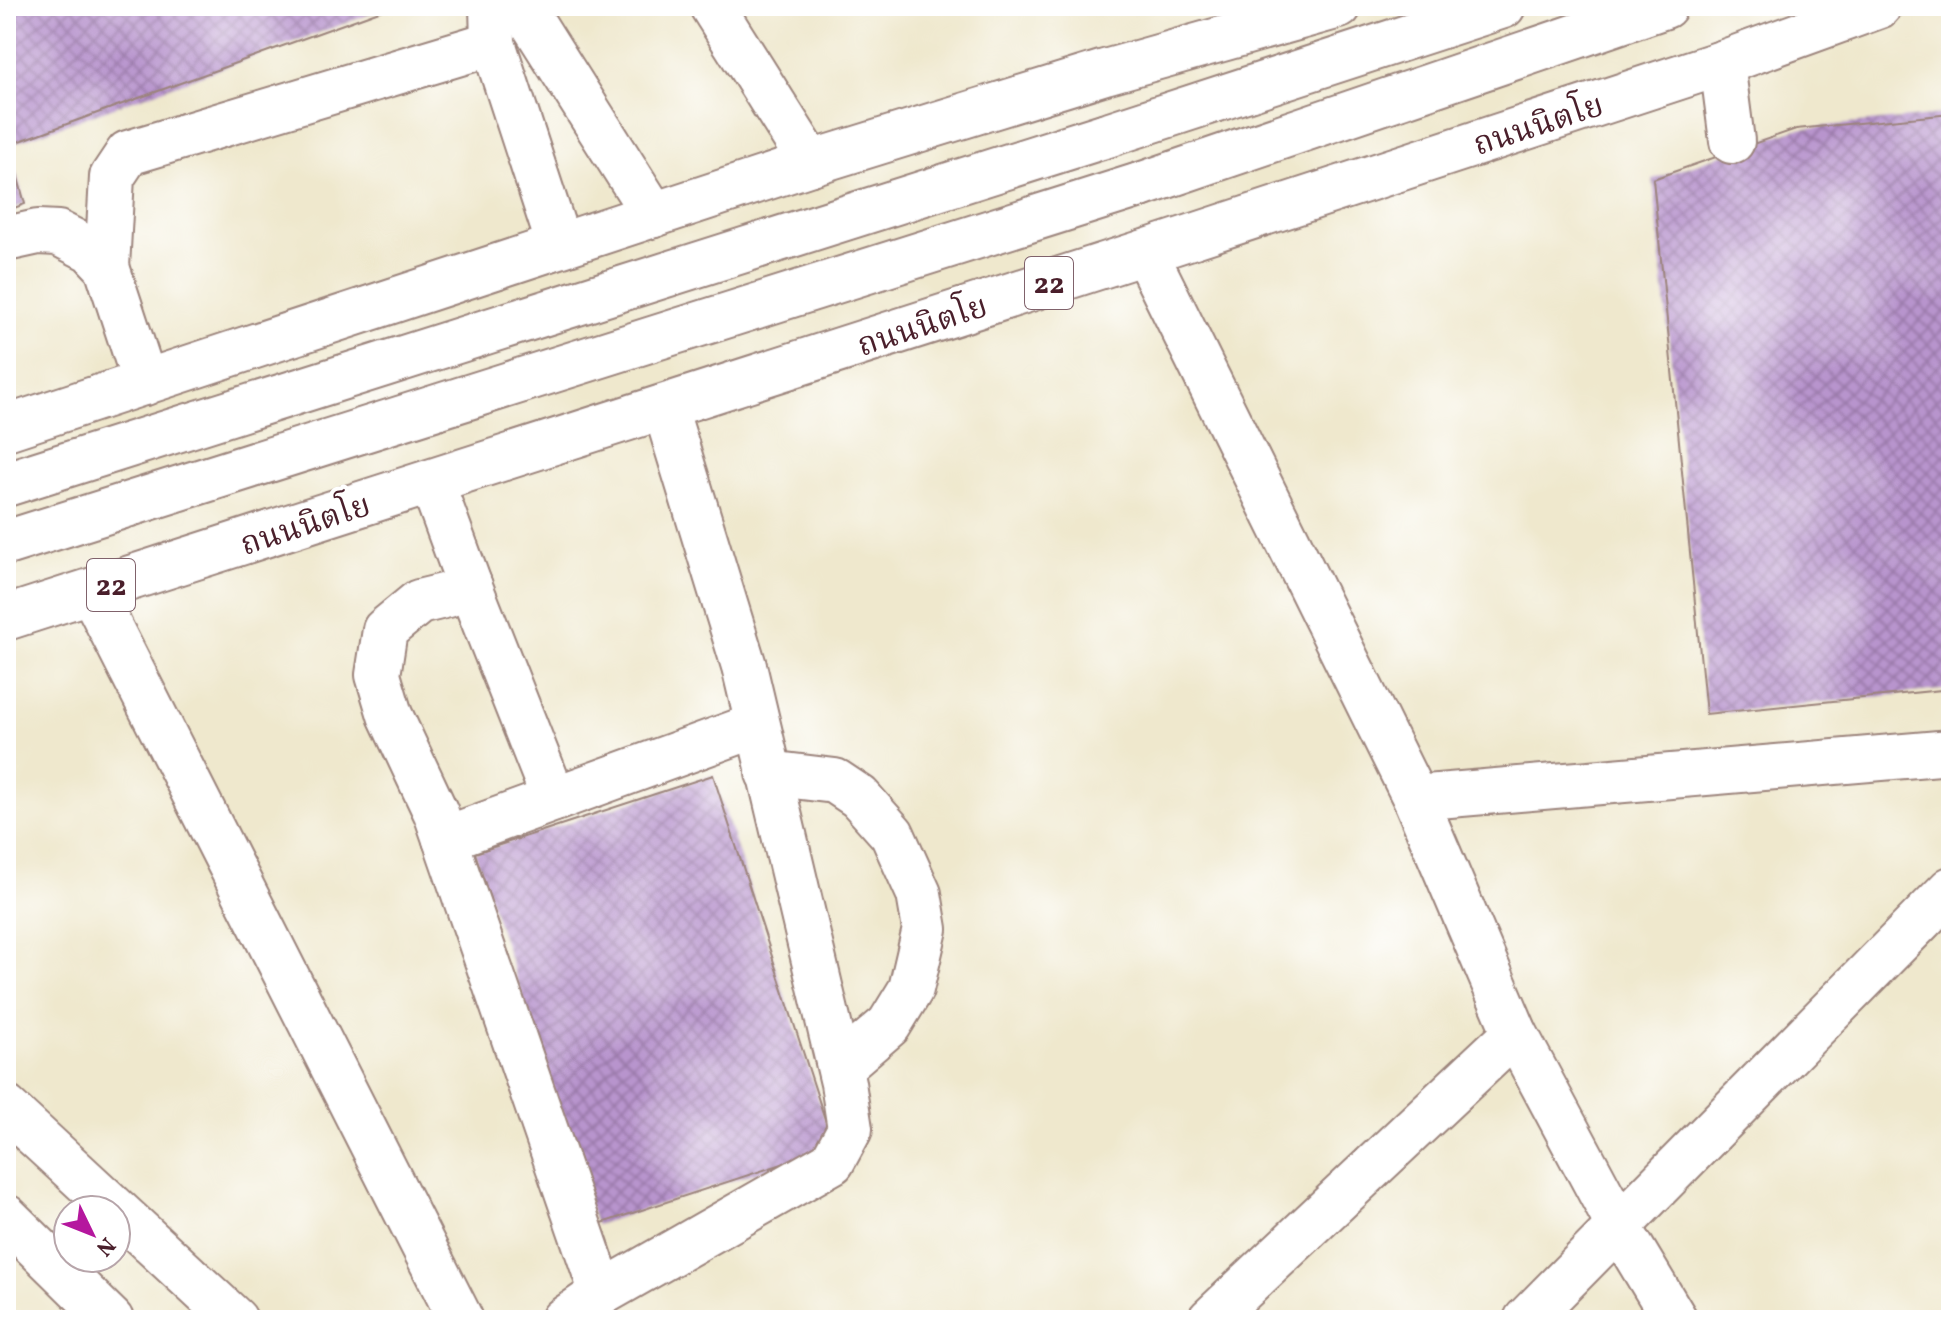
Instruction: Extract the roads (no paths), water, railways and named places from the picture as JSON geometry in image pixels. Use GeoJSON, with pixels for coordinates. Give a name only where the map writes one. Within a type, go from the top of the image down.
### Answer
{"type":"FeatureCollection","features":[{"type":"Feature","properties":{"kind":"main road"},"geometry":{"type":"LineString","coordinates":[[522,6],[654,215]]}},
{"type":"Feature","properties":{"kind":"main road"},"geometry":{"type":"LineString","coordinates":[[712,6],[811,163]]}},
{"type":"Feature","properties":{"kind":"main road"},"geometry":{"type":"LineString","coordinates":[[6,428],[811,163],[1105,72],[1339,6]]}},
{"type":"Feature","properties":{"kind":"main road"},"geometry":{"type":"LineString","coordinates":[[6,484],[1107,135],[1503,6]]}},
{"type":"Feature","properties":{"kind":"main road","name":"22"},"geometry":{"type":"LineString","coordinates":[[6,543],[1140,185],[1665,6]]}},
{"type":"Feature","properties":{"kind":"main road","name":"ถนนนิตโย"},"geometry":{"type":"LineString","coordinates":[[6,618],[1145,252],[1722,63],[1879,6]]}},
{"type":"Feature","properties":{"kind":"main road"},"geometry":{"type":"LineString","coordinates":[[145,383],[107,267],[112,177],[128,153],[492,24],[559,245]]}},
{"type":"Feature","properties":{"kind":"main road"},"geometry":{"type":"LineString","coordinates":[[1722,63],[1732,141]]}},
{"type":"Feature","properties":{"kind":"main road"},"geometry":{"type":"LineString","coordinates":[[6,239],[38,232],[58,233],[91,250],[107,267]]}},
{"type":"Feature","properties":{"kind":"main road"},"geometry":{"type":"LineString","coordinates":[[1145,252],[1415,798],[1515,1033],[1619,1227],[1675,1320]]}},
{"type":"Feature","properties":{"kind":"main road"},"geometry":{"type":"LineString","coordinates":[[563,1320],[602,1293],[832,1162],[850,1129],[840,1067],[744,666],[665,408]]}},
{"type":"Feature","properties":{"kind":"main road"},"geometry":{"type":"LineString","coordinates":[[432,483],[554,799]]}},
{"type":"Feature","properties":{"kind":"main road"},"geometry":{"type":"LineString","coordinates":[[469,584],[448,595],[419,602],[385,630],[378,675],[390,715],[445,839],[602,1293]]}},
{"type":"Feature","properties":{"kind":"main road"},"geometry":{"type":"LineString","coordinates":[[92,592],[461,1320]]}},
{"type":"Feature","properties":{"kind":"main road"},"geometry":{"type":"LineString","coordinates":[[445,839],[757,725]]}},
{"type":"Feature","properties":{"kind":"main road"},"geometry":{"type":"LineString","coordinates":[[1415,798],[1951,752]]}},
{"type":"Feature","properties":{"kind":"main road"},"geometry":{"type":"LineString","coordinates":[[768,773],[835,781],[859,797],[892,834],[919,894],[925,929],[911,989],[889,1025],[840,1067]]}},
{"type":"Feature","properties":{"kind":"main road"},"geometry":{"type":"LineString","coordinates":[[1526,1320],[1951,889]]}},
{"type":"Feature","properties":{"kind":"main road"},"geometry":{"type":"LineString","coordinates":[[1210,1320],[1515,1033]]}},
{"type":"Feature","properties":{"kind":"main road"},"geometry":{"type":"LineString","coordinates":[[6,1108],[235,1320]]}},
{"type":"Feature","properties":{"kind":"main road"},"geometry":{"type":"LineString","coordinates":[[6,1217],[111,1320]]}}]}
